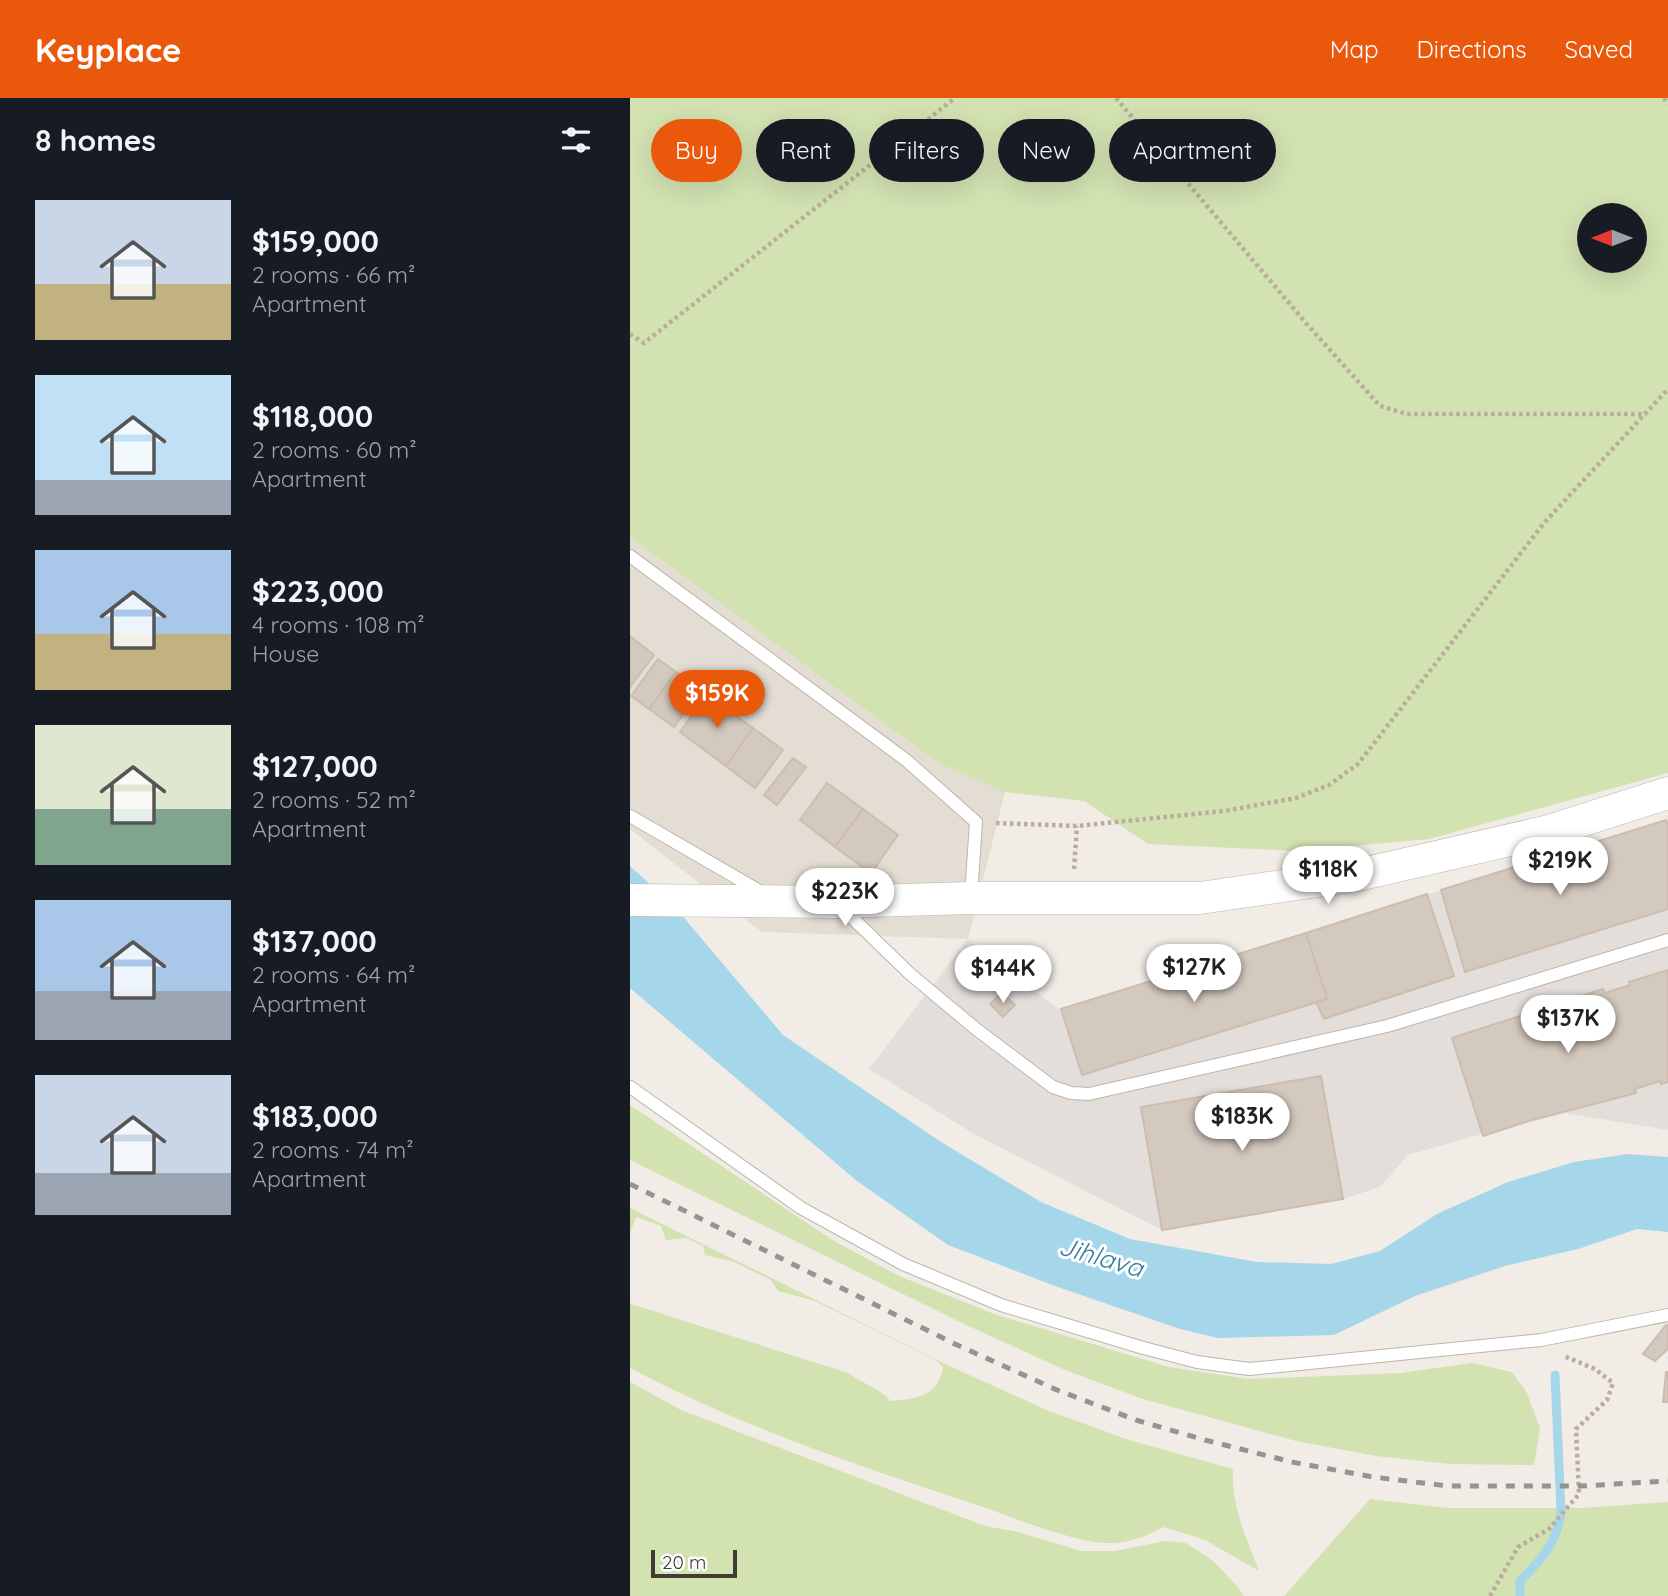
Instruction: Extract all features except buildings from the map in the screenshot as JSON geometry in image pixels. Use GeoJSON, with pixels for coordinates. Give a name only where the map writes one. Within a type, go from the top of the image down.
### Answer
{"type":"FeatureCollection","features":[{"type":"Feature","properties":{"kind":"street"},"geometry":{"type":"LineString","coordinates":[[630,900],[836,902],[970,898],[1200,898],[1358,875],[1549,831],[1668,793]]}},
{"type":"Feature","properties":{"kind":"lane"},"geometry":{"type":"LineString","coordinates":[[630,556],[906,760],[976,822],[970,898]]}},
{"type":"Feature","properties":{"kind":"lane"},"geometry":{"type":"LineString","coordinates":[[630,816],[778,902]]}},
{"type":"Feature","properties":{"kind":"lane"},"geometry":{"type":"LineString","coordinates":[[836,902],[909,973],[976,1029],[1053,1087],[1071,1093],[1088,1094],[1387,1026],[1668,940]]}},
{"type":"Feature","properties":{"kind":"lane"},"geometry":{"type":"LineString","coordinates":[[630,1087],[801,1208],[903,1264],[1001,1305],[1197,1362],[1249,1368],[1541,1340],[1668,1315]]}},
{"type":"Feature","properties":{"kind":"path"},"geometry":{"type":"LineString","coordinates":[[630,334],[643,343],[955,98]]}},
{"type":"Feature","properties":{"kind":"path"},"geometry":{"type":"LineString","coordinates":[[1116,98],[1305,322],[1380,406],[1407,414],[1647,414]]}},
{"type":"Feature","properties":{"kind":"path"},"geometry":{"type":"LineString","coordinates":[[1664,98],[1668,104]]}},
{"type":"Feature","properties":{"kind":"path"},"geometry":{"type":"LineString","coordinates":[[976,822],[1077,827],[1224,811],[1296,798],[1329,785],[1358,764],[1544,523],[1668,389]]}},
{"type":"Feature","properties":{"kind":"path"},"geometry":{"type":"LineString","coordinates":[[1075,862],[1077,827]]}},
{"type":"Feature","properties":{"kind":"path"},"geometry":{"type":"LineString","coordinates":[[1490,1596],[1518,1548],[1549,1529],[1579,1494],[1576,1429],[1607,1400],[1613,1383],[1595,1368],[1570,1360],[1541,1340]]}},
{"type":"Feature","properties":{"kind":"shaded area"},"geometry":{"type":"Polygon","coordinates":[[[630,537],[938,763],[1005,792],[968,939],[762,932],[630,829],[630,537]]]}},
{"type":"Feature","properties":{"kind":"shaded area"},"geometry":{"type":"Polygon","coordinates":[[[1668,819],[1668,1130],[1559,1112],[1408,1155],[1380,1187],[1343,1199],[1162,1230],[974,1134],[869,1069],[968,939],[1059,1010],[1668,819]]]}},
{"type":"Feature","properties":{"kind":"green space"},"geometry":{"type":"Polygon","coordinates":[[[630,98],[1668,98],[1668,773],[1429,839],[1299,851],[1148,844],[1084,801],[1005,792],[938,763],[630,537],[630,98]]]}},
{"type":"Feature","properties":{"kind":"green space"},"geometry":{"type":"Polygon","coordinates":[[[630,1105],[834,1241],[899,1276],[994,1314],[1169,1367],[1248,1379],[1401,1373],[1472,1363],[1512,1372],[1527,1393],[1540,1428],[1534,1465],[1450,1464],[1376,1456],[1296,1441],[1143,1399],[1065,1370],[964,1324],[630,1160],[630,1105]]]}},
{"type":"Feature","properties":{"kind":"green space"},"geometry":{"type":"Polygon","coordinates":[[[630,1208],[945,1364],[1049,1411],[1129,1440],[1233,1469],[1237,1508],[1259,1571],[1205,1540],[1164,1527],[1134,1540],[1114,1543],[1084,1540],[1050,1531],[760,1428],[630,1368],[630,1301],[631,1304],[848,1373],[891,1401],[925,1394],[936,1384],[943,1367],[936,1360],[815,1301],[778,1291],[771,1280],[734,1262],[705,1255],[703,1246],[686,1238],[666,1240],[661,1226],[636,1217],[630,1234],[630,1208]]]}},
{"type":"Feature","properties":{"kind":"green space"},"geometry":{"type":"Polygon","coordinates":[[[630,1382],[681,1410],[985,1526],[1018,1532],[1081,1551],[1115,1551],[1165,1541],[1186,1543],[1213,1561],[1244,1596],[630,1596],[630,1382]]]}},
{"type":"Feature","properties":{"kind":"green space"},"geometry":{"type":"Polygon","coordinates":[[[1370,1499],[1447,1508],[1582,1508],[1668,1502],[1668,1596],[1284,1596],[1370,1499]]]}},
{"type":"Feature","properties":{"kind":"water","name":"Jihlava"},"geometry":{"type":"Polygon","coordinates":[[[630,866],[674,906],[783,1035],[941,1142],[1041,1202],[1130,1239],[1257,1262],[1331,1264],[1380,1251],[1437,1214],[1508,1182],[1574,1162],[1628,1154],[1668,1157],[1668,1232],[1637,1229],[1578,1249],[1505,1266],[1415,1296],[1334,1335],[1218,1338],[1180,1329],[1055,1286],[948,1245],[857,1181],[630,988],[630,866]]]}},
{"type":"Feature","properties":{"kind":"waterway"},"geometry":{"type":"LineString","coordinates":[[1520,1596],[1520,1581],[1552,1542],[1561,1512],[1555,1375]]}},
{"type":"Feature","properties":{"kind":"railway"},"geometry":{"type":"LineString","coordinates":[[630,1184],[955,1344],[1057,1390],[1136,1420],[1205,1440],[1292,1462],[1373,1477],[1448,1486],[1581,1486],[1668,1481]]}}]}
